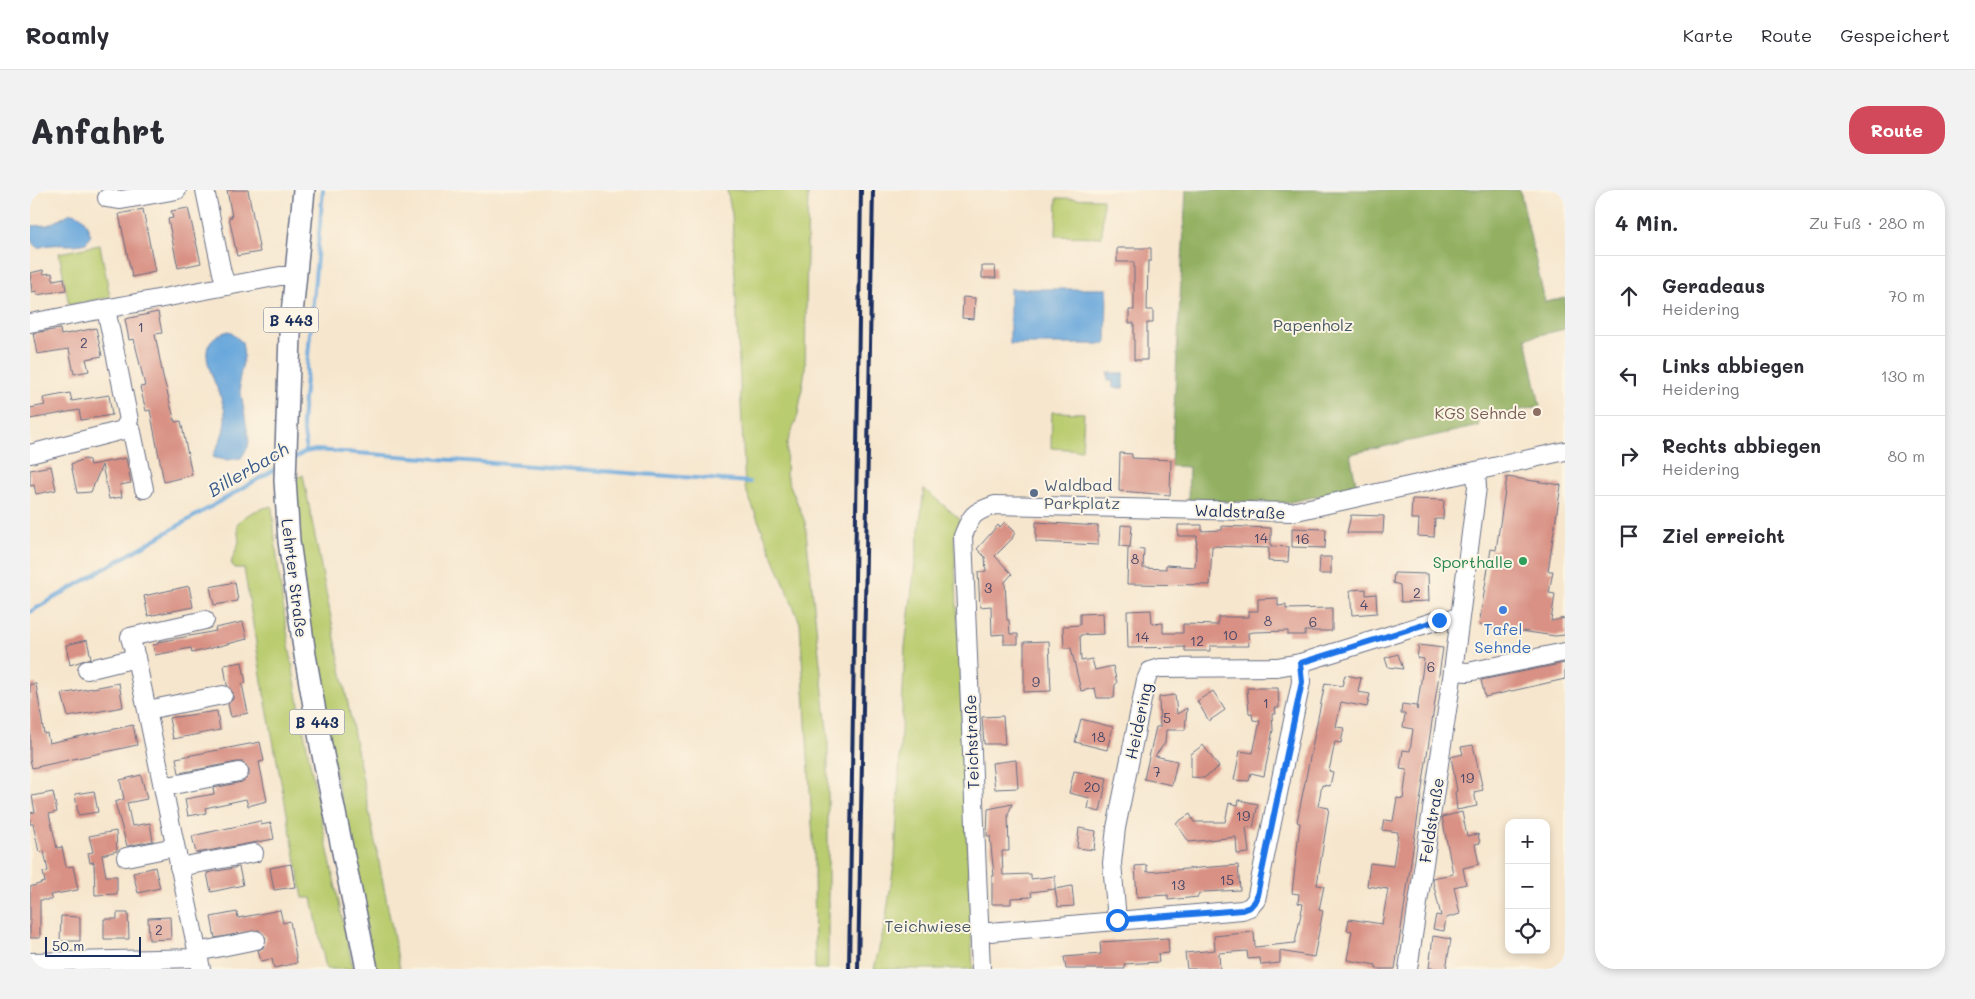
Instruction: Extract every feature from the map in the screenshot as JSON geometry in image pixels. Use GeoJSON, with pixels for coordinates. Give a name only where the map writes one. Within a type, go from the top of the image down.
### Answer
{"type":"FeatureCollection","features":[{"type":"Feature","properties":{"kind":"main road","name":"Lehrter Straße"},"geometry":{"type":"LineString","coordinates":[[304,190],[294,276],[286,450],[285,480],[289,541],[305,655],[367,966]]}},
{"type":"Feature","properties":{"kind":"street"},"geometry":{"type":"LineString","coordinates":[[107,198],[121,200],[177,190]]}},
{"type":"Feature","properties":{"kind":"street"},"geometry":{"type":"LineString","coordinates":[[205,190],[222,273],[227,286]]}},
{"type":"Feature","properties":{"kind":"street"},"geometry":{"type":"LineString","coordinates":[[30,323],[280,276],[294,276]]}},
{"type":"Feature","properties":{"kind":"street"},"geometry":{"type":"LineString","coordinates":[[30,454],[123,430],[127,426],[129,420],[106,309]]}},
{"type":"Feature","properties":{"kind":"street"},"geometry":{"type":"LineString","coordinates":[[127,426],[132,432],[144,489]]}},
{"type":"Feature","properties":{"kind":"street","name":"Waldstraße"},"geometry":{"type":"LineString","coordinates":[[971,516],[980,510],[995,505],[1292,512],[1565,451]]}},
{"type":"Feature","properties":{"kind":"street","name":"Feldstraße"},"geometry":{"type":"LineString","coordinates":[[1408,969],[1453,670],[1477,487],[1476,470]]}},
{"type":"Feature","properties":{"kind":"street","name":"Teichstraße"},"geometry":{"type":"LineString","coordinates":[[971,516],[963,536],[981,969]]}},
{"type":"Feature","properties":{"kind":"street","name":"Heidering"},"geometry":{"type":"LineString","coordinates":[[1117,920],[1112,862],[1116,828],[1146,680],[1150,671],[1160,668],[1276,666],[1300,663],[1439,620],[1459,618]]}},
{"type":"Feature","properties":{"kind":"street"},"geometry":{"type":"LineString","coordinates":[[199,960],[130,637],[205,620]]}},
{"type":"Feature","properties":{"kind":"street"},"geometry":{"type":"LineString","coordinates":[[1453,670],[1468,672],[1556,654]]}},
{"type":"Feature","properties":{"kind":"street"},"geometry":{"type":"LineString","coordinates":[[87,670],[136,658]]}},
{"type":"Feature","properties":{"kind":"street"},"geometry":{"type":"LineString","coordinates":[[979,933],[1242,910],[1250,907],[1256,900],[1302,682],[1300,663]]}},
{"type":"Feature","properties":{"kind":"street"},"geometry":{"type":"LineString","coordinates":[[147,710],[223,695]]}},
{"type":"Feature","properties":{"kind":"street"},"geometry":{"type":"LineString","coordinates":[[163,787],[239,772]]}},
{"type":"Feature","properties":{"kind":"street"},"geometry":{"type":"LineString","coordinates":[[126,858],[176,848]]}},
{"type":"Feature","properties":{"kind":"street"},"geometry":{"type":"LineString","coordinates":[[179,867],[254,853]]}},
{"type":"Feature","properties":{"kind":"street"},"geometry":{"type":"LineString","coordinates":[[30,962],[113,964],[199,960],[256,940]]}},
{"type":"Feature","properties":{"kind":"green space"},"geometry":{"type":"Polygon","coordinates":[[[727,190],[808,190],[805,370],[798,415],[787,444],[786,475],[805,522],[828,739],[828,969],[815,969],[814,856],[800,623],[745,488],[732,214],[727,190]]]}},
{"type":"Feature","properties":{"kind":"green space","name":"Papenholz"},"geometry":{"type":"Polygon","coordinates":[[[1186,190],[1520,190],[1545,302],[1565,298],[1565,329],[1526,338],[1540,406],[1478,419],[1479,426],[1350,454],[1357,488],[1285,503],[1188,500],[1189,467],[1171,466],[1186,190]]]}},
{"type":"Feature","properties":{"kind":"green space"},"geometry":{"type":"Polygon","coordinates":[[[1057,198],[1103,199],[1102,237],[1056,236],[1057,198]]]}},
{"type":"Feature","properties":{"kind":"green space"},"geometry":{"type":"Polygon","coordinates":[[[100,245],[110,297],[69,305],[59,253],[100,245]]]}},
{"type":"Feature","properties":{"kind":"green space"},"geometry":{"type":"Polygon","coordinates":[[[1052,412],[1084,413],[1082,450],[1051,448],[1052,412]]]}},
{"type":"Feature","properties":{"kind":"green space"},"geometry":{"type":"Polygon","coordinates":[[[303,475],[400,969],[375,969],[311,652],[293,480],[303,475]]]}},
{"type":"Feature","properties":{"kind":"green space","name":"Teichwiese"},"geometry":{"type":"Polygon","coordinates":[[[924,489],[960,519],[954,537],[973,969],[874,969],[885,924],[895,858],[905,647],[924,489]]]}},
{"type":"Feature","properties":{"kind":"green space"},"geometry":{"type":"Polygon","coordinates":[[[272,506],[286,623],[305,739],[353,969],[326,969],[312,898],[303,898],[263,687],[244,568],[235,568],[231,563],[239,542],[237,524],[249,514],[272,506]]]}},
{"type":"Feature","properties":{"kind":"water"},"geometry":{"type":"Polygon","coordinates":[[[71,213],[80,216],[86,223],[91,235],[86,243],[50,245],[38,248],[33,244],[30,226],[48,225],[71,213]]]}},
{"type":"Feature","properties":{"kind":"water"},"geometry":{"type":"Polygon","coordinates":[[[1010,289],[1107,289],[1106,344],[1010,344],[1010,289]]]}},
{"type":"Feature","properties":{"kind":"water"},"geometry":{"type":"Polygon","coordinates":[[[229,331],[242,342],[244,357],[239,381],[249,441],[248,447],[241,458],[227,460],[214,458],[213,455],[225,425],[225,414],[207,355],[209,345],[216,337],[229,331]]]}},
{"type":"Feature","properties":{"kind":"water"},"geometry":{"type":"Polygon","coordinates":[[[1108,373],[1124,373],[1124,388],[1113,388],[1113,381],[1108,381],[1108,373]]]}},
{"type":"Feature","properties":{"kind":"building"},"geometry":{"type":"Polygon","coordinates":[[[227,190],[248,190],[260,252],[237,256],[229,217],[232,217],[227,190]]]}},
{"type":"Feature","properties":{"kind":"building"},"geometry":{"type":"Polygon","coordinates":[[[188,208],[201,263],[178,268],[168,219],[173,218],[171,211],[188,208]]]}},
{"type":"Feature","properties":{"kind":"building"},"geometry":{"type":"Polygon","coordinates":[[[143,209],[155,272],[132,277],[119,214],[143,209]]]}},
{"type":"Feature","properties":{"kind":"building"},"geometry":{"type":"Polygon","coordinates":[[[1117,248],[1151,248],[1151,261],[1148,261],[1147,310],[1153,310],[1153,323],[1147,323],[1147,360],[1134,360],[1134,323],[1129,323],[1129,310],[1134,310],[1134,262],[1117,262],[1117,248]]]}},
{"type":"Feature","properties":{"kind":"building"},"geometry":{"type":"Polygon","coordinates":[[[982,266],[995,266],[996,278],[982,278],[982,266]]]}},
{"type":"Feature","properties":{"kind":"building"},"geometry":{"type":"Polygon","coordinates":[[[43,270],[44,274],[52,273],[53,280],[64,278],[66,290],[37,295],[36,291],[32,292],[30,273],[43,270]]]}},
{"type":"Feature","properties":{"kind":"building"},"geometry":{"type":"Polygon","coordinates":[[[963,297],[975,298],[974,319],[962,318],[963,297]]]}},
{"type":"Feature","properties":{"kind":"building"},"geometry":{"type":"Polygon","coordinates":[[[158,312],[162,333],[155,334],[163,376],[175,422],[181,421],[192,475],[164,482],[150,410],[146,411],[140,387],[145,386],[134,339],[129,340],[125,319],[158,312]]]}},
{"type":"Feature","properties":{"kind":"building"},"geometry":{"type":"Polygon","coordinates":[[[96,328],[102,356],[86,359],[89,371],[74,374],[69,349],[37,354],[33,333],[60,329],[61,335],[96,328]]]}},
{"type":"Feature","properties":{"kind":"building"},"geometry":{"type":"Polygon","coordinates":[[[70,393],[72,401],[109,395],[112,415],[81,420],[79,410],[30,419],[30,408],[45,405],[43,398],[70,393]]]}},
{"type":"Feature","properties":{"kind":"building"},"geometry":{"type":"Polygon","coordinates":[[[1120,453],[1132,454],[1132,458],[1171,460],[1170,495],[1119,491],[1120,453]]]}},
{"type":"Feature","properties":{"kind":"building"},"geometry":{"type":"Polygon","coordinates":[[[126,458],[131,483],[120,485],[122,497],[109,499],[102,465],[91,492],[77,493],[71,464],[85,459],[89,460],[90,465],[126,458]]]}},
{"type":"Feature","properties":{"kind":"building"},"geometry":{"type":"Polygon","coordinates":[[[51,466],[56,490],[36,494],[34,485],[30,486],[30,470],[51,466]]]}},
{"type":"Feature","properties":{"kind":"building"},"geometry":{"type":"Polygon","coordinates":[[[1507,477],[1561,485],[1548,571],[1553,571],[1549,593],[1555,594],[1551,621],[1565,618],[1565,635],[1555,636],[1479,625],[1491,549],[1496,550],[1507,477]]]}},
{"type":"Feature","properties":{"kind":"building"},"geometry":{"type":"Polygon","coordinates":[[[1412,499],[1444,500],[1443,519],[1435,519],[1434,537],[1418,536],[1419,519],[1411,519],[1412,499]]]}},
{"type":"Feature","properties":{"kind":"building"},"geometry":{"type":"Polygon","coordinates":[[[1351,515],[1384,516],[1383,533],[1347,533],[1351,515]]]}},
{"type":"Feature","properties":{"kind":"building"},"geometry":{"type":"Polygon","coordinates":[[[1005,522],[1015,532],[1012,539],[995,556],[1012,574],[1005,582],[1007,620],[1009,620],[1010,634],[1018,634],[1018,644],[1004,644],[1004,634],[992,635],[991,606],[980,607],[978,572],[986,571],[985,557],[977,549],[998,525],[1000,527],[1005,522]]]}},
{"type":"Feature","properties":{"kind":"building"},"geometry":{"type":"Polygon","coordinates":[[[1036,522],[1098,526],[1098,545],[1036,542],[1036,522]]]}},
{"type":"Feature","properties":{"kind":"building"},"geometry":{"type":"Polygon","coordinates":[[[1121,525],[1132,526],[1130,547],[1120,546],[1121,525]]]}},
{"type":"Feature","properties":{"kind":"building"},"geometry":{"type":"Polygon","coordinates":[[[1178,525],[1202,525],[1202,531],[1222,530],[1222,526],[1271,528],[1271,546],[1289,547],[1288,562],[1268,561],[1269,548],[1212,546],[1210,585],[1127,584],[1128,548],[1144,549],[1143,568],[1166,569],[1166,565],[1195,567],[1197,536],[1178,536],[1178,525]]]}},
{"type":"Feature","properties":{"kind":"building"},"geometry":{"type":"Polygon","coordinates":[[[1292,528],[1326,529],[1325,548],[1292,547],[1292,528]]]}},
{"type":"Feature","properties":{"kind":"building"},"geometry":{"type":"Polygon","coordinates":[[[1320,557],[1331,557],[1331,574],[1319,574],[1320,557]]]}},
{"type":"Feature","properties":{"kind":"building"},"geometry":{"type":"Polygon","coordinates":[[[1394,573],[1428,574],[1429,601],[1401,602],[1400,585],[1393,583],[1394,573]]]}},
{"type":"Feature","properties":{"kind":"building"},"geometry":{"type":"Polygon","coordinates":[[[235,582],[238,601],[214,605],[210,587],[235,582]]]}},
{"type":"Feature","properties":{"kind":"building"},"geometry":{"type":"Polygon","coordinates":[[[189,586],[193,607],[148,616],[144,596],[189,586]]]}},
{"type":"Feature","properties":{"kind":"building"},"geometry":{"type":"Polygon","coordinates":[[[1366,589],[1366,595],[1376,594],[1377,613],[1352,615],[1350,590],[1366,589]]]}},
{"type":"Feature","properties":{"kind":"building"},"geometry":{"type":"Polygon","coordinates":[[[1278,598],[1278,606],[1286,605],[1286,609],[1332,608],[1332,631],[1305,631],[1305,635],[1288,635],[1288,631],[1254,632],[1248,633],[1249,646],[1210,646],[1210,651],[1185,651],[1185,647],[1128,648],[1127,611],[1151,610],[1152,624],[1163,623],[1163,633],[1183,633],[1183,624],[1218,625],[1218,617],[1249,617],[1249,611],[1258,611],[1258,599],[1278,598]]]}},
{"type":"Feature","properties":{"kind":"building"},"geometry":{"type":"Polygon","coordinates":[[[1103,613],[1104,634],[1080,635],[1081,661],[1092,659],[1095,670],[1113,666],[1117,683],[1115,685],[1114,698],[1097,698],[1095,688],[1081,691],[1071,648],[1064,648],[1063,626],[1080,625],[1080,614],[1103,613]]]}},
{"type":"Feature","properties":{"kind":"building"},"geometry":{"type":"Polygon","coordinates":[[[243,622],[247,639],[192,653],[191,648],[155,655],[153,645],[158,644],[158,642],[216,631],[215,628],[243,622]]]}},
{"type":"Feature","properties":{"kind":"building"},"geometry":{"type":"Polygon","coordinates":[[[87,640],[91,658],[70,665],[66,645],[87,640]]]}},
{"type":"Feature","properties":{"kind":"building"},"geometry":{"type":"Polygon","coordinates":[[[1049,641],[1051,691],[1024,692],[1024,642],[1049,641]]]}},
{"type":"Feature","properties":{"kind":"building"},"geometry":{"type":"Polygon","coordinates":[[[1419,645],[1443,648],[1395,969],[1376,969],[1376,965],[1347,960],[1352,931],[1347,930],[1349,919],[1382,924],[1388,889],[1367,886],[1370,863],[1393,866],[1398,832],[1382,830],[1384,820],[1393,821],[1397,798],[1403,799],[1407,770],[1400,769],[1403,750],[1410,751],[1413,729],[1403,727],[1405,714],[1401,714],[1402,704],[1416,706],[1417,710],[1424,659],[1417,658],[1419,645]]]}},
{"type":"Feature","properties":{"kind":"building"},"geometry":{"type":"Polygon","coordinates":[[[1398,654],[1403,669],[1388,667],[1385,658],[1398,654]]]}},
{"type":"Feature","properties":{"kind":"building"},"geometry":{"type":"Polygon","coordinates":[[[242,662],[246,683],[242,684],[248,713],[231,717],[228,704],[233,699],[233,693],[227,685],[224,665],[242,662]]]}},
{"type":"Feature","properties":{"kind":"building"},"geometry":{"type":"Polygon","coordinates":[[[1565,663],[1565,679],[1485,697],[1481,680],[1565,663]]]}},
{"type":"Feature","properties":{"kind":"building"},"geometry":{"type":"Polygon","coordinates":[[[1345,675],[1361,678],[1358,692],[1370,694],[1367,707],[1341,702],[1336,727],[1344,728],[1341,743],[1335,742],[1329,771],[1333,772],[1330,786],[1322,785],[1318,806],[1329,808],[1317,885],[1324,886],[1319,910],[1323,911],[1314,957],[1280,951],[1280,963],[1261,965],[1260,958],[1248,959],[1247,951],[1219,953],[1220,969],[1187,969],[1185,953],[1215,950],[1214,936],[1254,932],[1255,947],[1295,943],[1303,904],[1298,903],[1299,894],[1292,893],[1300,823],[1297,822],[1325,683],[1342,686],[1345,675]]]}},
{"type":"Feature","properties":{"kind":"building"},"geometry":{"type":"Polygon","coordinates":[[[119,683],[123,707],[68,717],[62,694],[119,683]]]}},
{"type":"Feature","properties":{"kind":"building"},"geometry":{"type":"Polygon","coordinates":[[[30,684],[36,684],[44,734],[47,733],[49,743],[133,725],[137,745],[32,768],[30,759],[30,684]]]}},
{"type":"Feature","properties":{"kind":"building"},"geometry":{"type":"Polygon","coordinates":[[[1247,688],[1278,688],[1279,708],[1275,708],[1276,714],[1272,714],[1273,730],[1264,776],[1251,773],[1249,781],[1234,780],[1240,751],[1253,753],[1260,721],[1253,720],[1252,714],[1249,713],[1247,688]]]}},
{"type":"Feature","properties":{"kind":"building"},"geometry":{"type":"Polygon","coordinates":[[[1213,691],[1225,710],[1209,721],[1197,701],[1213,691]]]}},
{"type":"Feature","properties":{"kind":"building"},"geometry":{"type":"Polygon","coordinates":[[[1175,695],[1177,714],[1187,708],[1185,730],[1166,730],[1165,743],[1155,756],[1177,761],[1172,785],[1144,779],[1156,727],[1160,727],[1159,697],[1175,695]]]}},
{"type":"Feature","properties":{"kind":"building"},"geometry":{"type":"Polygon","coordinates":[[[217,711],[220,730],[173,739],[169,718],[217,711]]]}},
{"type":"Feature","properties":{"kind":"building"},"geometry":{"type":"Polygon","coordinates":[[[1003,716],[1005,744],[984,744],[982,717],[1003,716]]]}},
{"type":"Feature","properties":{"kind":"building"},"geometry":{"type":"Polygon","coordinates":[[[1081,719],[1113,727],[1107,750],[1075,742],[1081,719]]]}},
{"type":"Feature","properties":{"kind":"building"},"geometry":{"type":"Polygon","coordinates":[[[260,742],[264,761],[259,762],[267,801],[248,806],[246,799],[205,808],[206,813],[188,816],[185,799],[214,794],[213,788],[242,782],[249,776],[249,769],[243,762],[237,762],[179,773],[176,758],[260,742]]]}},
{"type":"Feature","properties":{"kind":"building"},"geometry":{"type":"Polygon","coordinates":[[[1203,745],[1219,767],[1204,778],[1191,777],[1191,754],[1203,745]]]}},
{"type":"Feature","properties":{"kind":"building"},"geometry":{"type":"Polygon","coordinates":[[[1473,745],[1483,790],[1474,792],[1477,806],[1457,810],[1455,792],[1457,791],[1451,757],[1463,754],[1461,747],[1473,745]]]}},
{"type":"Feature","properties":{"kind":"building"},"geometry":{"type":"Polygon","coordinates":[[[1016,760],[1018,788],[995,789],[992,763],[1016,760]]]}},
{"type":"Feature","properties":{"kind":"building"},"geometry":{"type":"Polygon","coordinates":[[[1074,771],[1107,778],[1100,812],[1088,809],[1090,798],[1069,793],[1074,771]]]}},
{"type":"Feature","properties":{"kind":"building"},"geometry":{"type":"Polygon","coordinates":[[[141,775],[147,799],[127,803],[132,826],[150,823],[153,841],[127,846],[115,802],[124,799],[120,780],[141,775]]]}},
{"type":"Feature","properties":{"kind":"building"},"geometry":{"type":"Polygon","coordinates":[[[94,791],[98,812],[78,815],[75,794],[94,791]]]}},
{"type":"Feature","properties":{"kind":"building"},"geometry":{"type":"Polygon","coordinates":[[[53,792],[57,812],[49,814],[57,848],[62,847],[66,867],[73,866],[78,890],[50,895],[52,900],[40,900],[40,938],[30,938],[30,887],[45,882],[43,872],[48,871],[44,851],[39,852],[33,824],[30,824],[30,813],[35,812],[32,796],[53,792]]]}},
{"type":"Feature","properties":{"kind":"building"},"geometry":{"type":"Polygon","coordinates":[[[1239,800],[1258,804],[1253,828],[1246,827],[1249,853],[1237,854],[1236,837],[1189,842],[1176,823],[1190,814],[1194,822],[1225,822],[1229,803],[1238,805],[1239,800]]]}},
{"type":"Feature","properties":{"kind":"building"},"geometry":{"type":"Polygon","coordinates":[[[1012,804],[1008,815],[1009,851],[1002,851],[1003,875],[1031,874],[1031,879],[1055,876],[1055,889],[1031,892],[1032,897],[1011,898],[1011,904],[992,904],[992,876],[994,876],[990,836],[987,836],[988,809],[1012,804]]]}},
{"type":"Feature","properties":{"kind":"building"},"geometry":{"type":"Polygon","coordinates":[[[1462,812],[1467,836],[1478,834],[1480,843],[1475,844],[1479,864],[1463,868],[1466,884],[1454,887],[1460,914],[1446,918],[1444,931],[1433,929],[1436,915],[1441,916],[1432,878],[1453,874],[1442,817],[1462,812]]]}},
{"type":"Feature","properties":{"kind":"building"},"geometry":{"type":"Polygon","coordinates":[[[260,821],[261,825],[271,823],[274,839],[196,853],[192,836],[260,821]]]}},
{"type":"Feature","properties":{"kind":"building"},"geometry":{"type":"Polygon","coordinates":[[[1079,828],[1096,831],[1094,850],[1077,848],[1079,828]]]}},
{"type":"Feature","properties":{"kind":"building"},"geometry":{"type":"Polygon","coordinates":[[[116,831],[117,851],[102,855],[106,876],[117,876],[117,894],[95,895],[94,862],[90,863],[88,853],[93,852],[89,836],[116,831]]]}},
{"type":"Feature","properties":{"kind":"building"},"geometry":{"type":"Polygon","coordinates":[[[291,864],[295,887],[274,890],[270,868],[291,864]]]}},
{"type":"Feature","properties":{"kind":"building"},"geometry":{"type":"Polygon","coordinates":[[[1147,865],[1147,872],[1238,865],[1240,890],[1204,892],[1198,895],[1198,897],[1168,900],[1168,895],[1137,897],[1135,866],[1147,865]]]}},
{"type":"Feature","properties":{"kind":"building"},"geometry":{"type":"Polygon","coordinates":[[[155,867],[160,888],[138,893],[133,873],[155,867]]]}},
{"type":"Feature","properties":{"kind":"building"},"geometry":{"type":"Polygon","coordinates":[[[239,867],[243,885],[211,892],[207,873],[239,867]]]}},
{"type":"Feature","properties":{"kind":"building"},"geometry":{"type":"Polygon","coordinates":[[[1072,886],[1074,906],[1058,907],[1055,889],[1072,886]]]}},
{"type":"Feature","properties":{"kind":"building"},"geometry":{"type":"Polygon","coordinates":[[[280,910],[283,923],[290,921],[297,963],[274,968],[272,959],[261,961],[258,950],[263,948],[266,938],[259,930],[215,938],[211,917],[237,912],[238,918],[280,910]]]}},
{"type":"Feature","properties":{"kind":"building"},"geometry":{"type":"Polygon","coordinates":[[[117,913],[128,913],[129,939],[104,939],[104,919],[117,919],[117,913]]]}},
{"type":"Feature","properties":{"kind":"building"},"geometry":{"type":"Polygon","coordinates":[[[61,916],[80,917],[80,941],[60,941],[61,916]]]}},
{"type":"Feature","properties":{"kind":"building"},"geometry":{"type":"Polygon","coordinates":[[[170,917],[171,939],[149,940],[148,918],[170,917]]]}},
{"type":"Feature","properties":{"kind":"building"},"geometry":{"type":"Polygon","coordinates":[[[1433,936],[1451,939],[1446,969],[1429,968],[1433,936]]]}},
{"type":"Feature","properties":{"kind":"building"},"geometry":{"type":"Polygon","coordinates":[[[1168,938],[1169,953],[1158,954],[1159,962],[1124,964],[1125,969],[1066,969],[1064,957],[1101,954],[1100,942],[1168,938]]]}},
{"type":"Feature","properties":{"kind":"waterway","name":"Billerbach"},"geometry":{"type":"LineString","coordinates":[[305,452],[306,445],[302,422],[323,190]]}},
{"type":"Feature","properties":{"kind":"waterway"},"geometry":{"type":"LineString","coordinates":[[293,459],[305,452],[316,450],[750,482]]}},
{"type":"Feature","properties":{"kind":"waterway","name":"Billerbach"},"geometry":{"type":"LineString","coordinates":[[30,612],[279,467]]}},
{"type":"Feature","properties":{"kind":"railway"},"geometry":{"type":"LineString","coordinates":[[849,969],[861,190]]}},
{"type":"Feature","properties":{"kind":"railway"},"geometry":{"type":"LineString","coordinates":[[858,969],[873,190]]}},
{"type":"Feature","properties":{"kind":"place","name":"KGS Sehnde"},"geometry":{"type":"Point","coordinates":[1537,412]}},
{"type":"Feature","properties":{"kind":"place","name":"Waldbad Parkplatz"},"geometry":{"type":"Point","coordinates":[1034,493]}},
{"type":"Feature","properties":{"kind":"place","name":"Sporthalle"},"geometry":{"type":"Point","coordinates":[1523,561]}},
{"type":"Feature","properties":{"kind":"place","name":"Tafel Sehnde"},"geometry":{"type":"Point","coordinates":[1503,610]}},
{"type":"Feature","properties":{"kind":"route"},"geometry":{"type":"LineString","coordinates":[[1117,920],[1242,910],[1250,907],[1256,900],[1302,682],[1300,663],[1439,620]]}}]}
